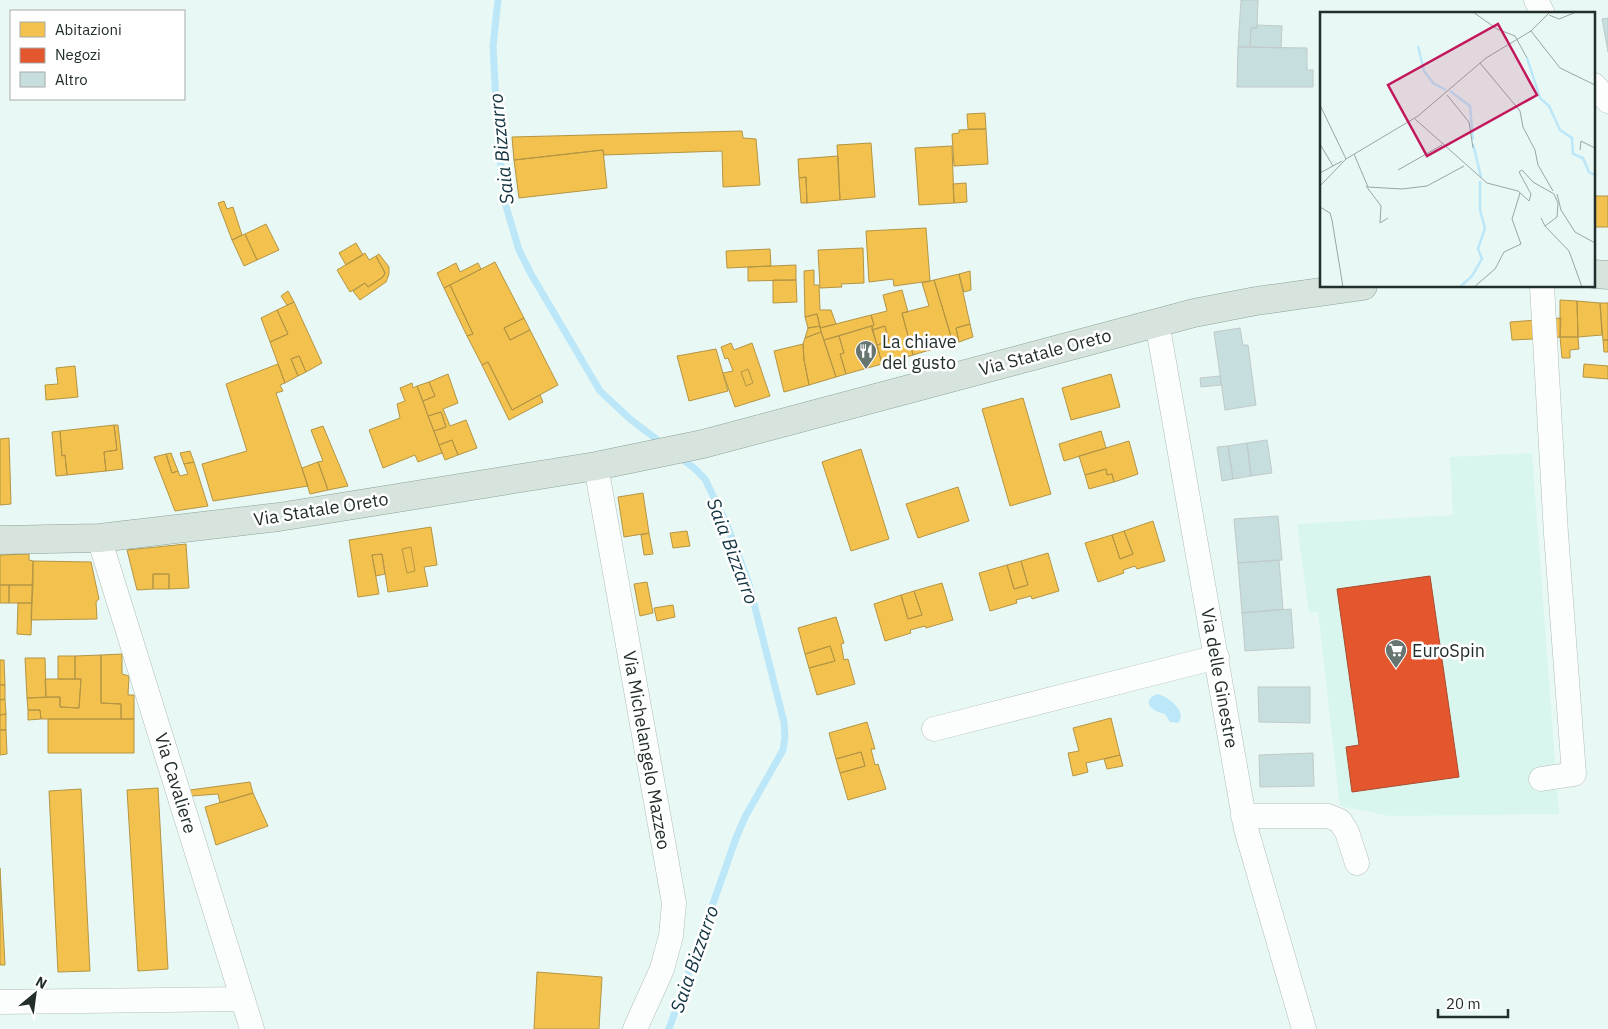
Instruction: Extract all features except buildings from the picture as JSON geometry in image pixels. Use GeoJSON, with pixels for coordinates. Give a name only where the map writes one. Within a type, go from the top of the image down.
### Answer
{"type":"FeatureCollection","features":[{"type":"Feature","properties":{"kind":"main road","name":"Via Statale Oreto"},"geometry":{"type":"LineString","coordinates":[[0,540],[99,538],[279,517],[596,466],[703,444],[1157,322],[1256,300],[1348,288]]}},
{"type":"Feature","properties":{"kind":"street"},"geometry":{"type":"LineString","coordinates":[[1536,0],[1542,12]]}},
{"type":"Feature","properties":{"kind":"street"},"geometry":{"type":"LineString","coordinates":[[1596,87],[1608,101]]}},
{"type":"Feature","properties":{"kind":"street"},"geometry":{"type":"LineString","coordinates":[[1541,779],[1574,774],[1556,534],[1542,288]]}},
{"type":"Feature","properties":{"kind":"street","name":"Via delle Ginestre"},"geometry":{"type":"LineString","coordinates":[[1157,322],[1217,656],[1243,816],[1304,1029]]}},
{"type":"Feature","properties":{"kind":"street","name":"Via Michelangelo Mazzeo"},"geometry":{"type":"LineString","coordinates":[[596,466],[674,903],[671,936],[662,968],[635,1029]]}},
{"type":"Feature","properties":{"kind":"street","name":"Via Cavaliere"},"geometry":{"type":"LineString","coordinates":[[99,538],[252,1029]]}},
{"type":"Feature","properties":{"kind":"street"},"geometry":{"type":"LineString","coordinates":[[934,728],[1217,656]]}},
{"type":"Feature","properties":{"kind":"street"},"geometry":{"type":"LineString","coordinates":[[1243,816],[1328,816],[1340,821],[1347,832],[1357,863]]}},
{"type":"Feature","properties":{"kind":"street"},"geometry":{"type":"LineString","coordinates":[[0,1002],[243,999]]}},
{"type":"Feature","properties":{"kind":"shaded area"},"geometry":{"type":"Polygon","coordinates":[[[1532,453],[1559,814],[1390,816],[1340,806],[1318,612],[1309,613],[1297,524],[1453,515],[1450,457],[1532,453]]]}},
{"type":"Feature","properties":{"kind":"water"},"geometry":{"type":"Polygon","coordinates":[[[1157,694],[1171,701],[1179,710],[1180,719],[1178,723],[1170,722],[1165,714],[1156,711],[1150,706],[1149,700],[1157,694]]]}},
{"type":"Feature","properties":{"kind":"waterway","name":"Saia Bizzarro"},"geometry":{"type":"LineString","coordinates":[[498,0],[493,46],[498,139],[505,203],[519,250],[531,274],[600,391],[630,419],[664,445]]}},
{"type":"Feature","properties":{"kind":"waterway","name":"Saia Bizzarro"},"geometry":{"type":"LineString","coordinates":[[669,1029],[736,838],[745,817],[783,750],[785,737],[784,722],[749,584],[727,525],[705,479],[678,456]]}},
{"type":"Feature","properties":{"kind":"place","name":"La chiave del gusto"},"geometry":{"type":"Point","coordinates":[866,370]}},
{"type":"Feature","properties":{"kind":"place","name":"EuroSpin"},"geometry":{"type":"Point","coordinates":[1396,669]}}]}
